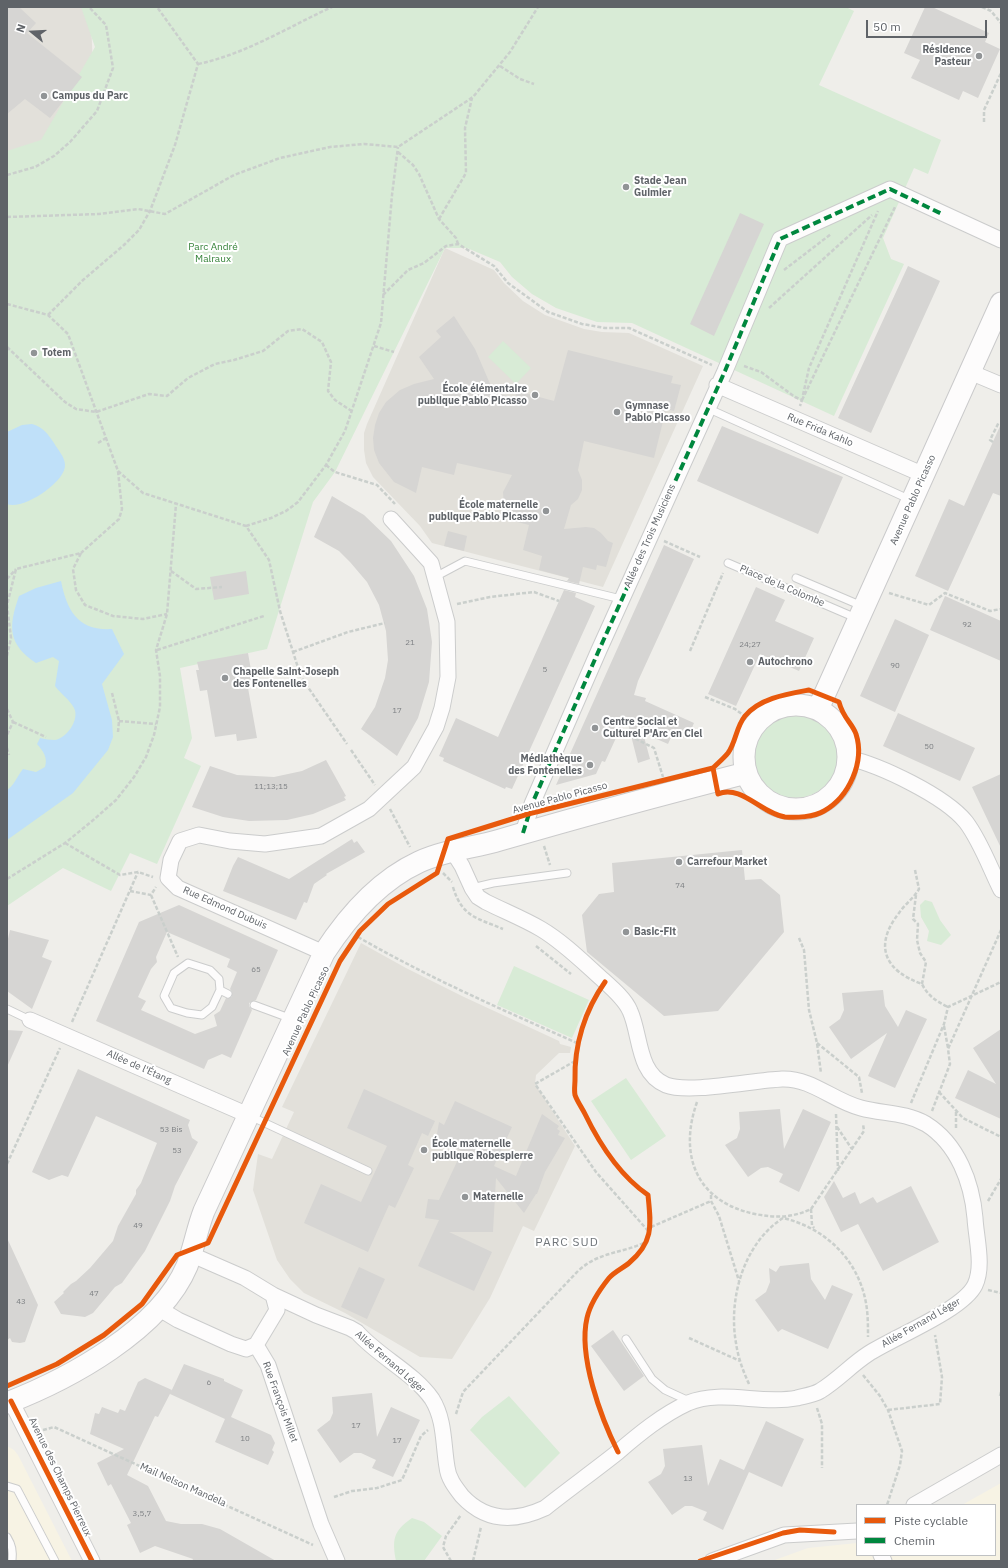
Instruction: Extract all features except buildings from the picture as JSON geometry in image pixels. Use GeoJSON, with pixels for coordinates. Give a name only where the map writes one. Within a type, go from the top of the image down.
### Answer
{"type":"FeatureCollection","features":[{"type":"Feature","properties":{"kind":"street","name":"Allée des Trois Musiciens"},"geometry":{"type":"LineString","coordinates":[[523,833],[530,811],[621,599],[726,367],[780,239],[890,189],[901,194]]}},
{"type":"Feature","properties":{"kind":"street"},"geometry":{"type":"LineString","coordinates":[[901,194],[1001,240]]}},
{"type":"Feature","properties":{"kind":"street","name":"Avenue Pablo Picasso"},"geometry":{"type":"LineString","coordinates":[[818,709],[1001,303]]}},
{"type":"Feature","properties":{"kind":"street"},"geometry":{"type":"LineString","coordinates":[[970,372],[1001,385]]}},
{"type":"Feature","properties":{"kind":"street","name":"Rue Frida Kahlo"},"geometry":{"type":"LineString","coordinates":[[717,385],[924,475]]}},
{"type":"Feature","properties":{"kind":"street","name":"Rue Edmond Dubuis"},"geometry":{"type":"LineString","coordinates":[[324,953],[178,888],[168,878],[171,860],[180,841],[199,835],[230,841],[265,844],[321,836],[369,809],[414,767],[436,728],[442,708],[448,677],[447,622],[431,563],[391,519]]}},
{"type":"Feature","properties":{"kind":"street"},"geometry":{"type":"LineString","coordinates":[[791,704],[805,705],[818,709],[828,715],[843,734],[848,758],[845,776],[835,792],[821,803],[804,809],[785,808],[768,802],[754,789],[746,773],[744,750],[748,718],[765,714],[777,708],[791,704]]}},
{"type":"Feature","properties":{"kind":"street"},"geometry":{"type":"LineString","coordinates":[[848,758],[876,767],[922,789],[944,802],[965,822],[979,844],[1001,890]]}},
{"type":"Feature","properties":{"kind":"street","name":"Avenue Pablo Picasso"},"geometry":{"type":"LineString","coordinates":[[9,1402],[70,1374],[104,1354],[136,1330],[158,1308],[175,1286],[187,1266],[198,1225],[292,1019],[324,953],[345,922],[364,901],[382,886],[418,862],[448,851],[495,842],[523,833],[746,773]]}},
{"type":"Feature","properties":{"kind":"street","name":"Allée Fernand Léger"},"geometry":{"type":"LineString","coordinates":[[190,1254],[245,1278],[273,1295],[357,1332],[425,1390],[439,1413],[441,1420],[446,1467],[450,1479],[469,1503],[496,1516],[512,1518],[527,1516],[545,1508],[637,1435],[691,1402],[714,1398],[792,1399],[813,1394],[835,1381],[868,1354],[932,1319],[964,1298],[974,1287],[978,1276],[978,1264],[973,1201],[965,1173],[949,1146],[938,1133],[926,1125],[906,1116],[860,1108],[821,1088],[799,1081],[782,1079],[689,1088],[667,1085],[654,1077],[644,1061],[630,1009],[616,992],[554,938],[540,928],[478,897],[472,888],[462,866],[448,851]]}},
{"type":"Feature","properties":{"kind":"street","name":"Allée de l'Étang"},"geometry":{"type":"LineString","coordinates":[[30,1020],[248,1115]]}},
{"type":"Feature","properties":{"kind":"street"},"geometry":{"type":"LineString","coordinates":[[158,1308],[178,1320],[231,1344],[246,1349],[256,1345],[277,1310],[273,1295]]}},
{"type":"Feature","properties":{"kind":"street","name":"Rue François Millet"},"geometry":{"type":"LineString","coordinates":[[256,1345],[268,1365],[308,1486],[336,1558]]}},
{"type":"Feature","properties":{"kind":"street","name":"Avenue des Champs Pierreux"},"geometry":{"type":"LineString","coordinates":[[9,1402],[30,1434],[92,1561]]}},
{"type":"Feature","properties":{"kind":"street"},"geometry":{"type":"LineString","coordinates":[[916,1504],[1001,1455]]}},
{"type":"Feature","properties":{"kind":"street"},"geometry":{"type":"LineString","coordinates":[[712,1561],[784,1535],[856,1531]]}},
{"type":"Feature","properties":{"kind":"lane"},"geometry":{"type":"LineString","coordinates":[[707,408],[913,501]]}},
{"type":"Feature","properties":{"kind":"lane"},"geometry":{"type":"LineString","coordinates":[[435,577],[465,561],[621,599]]}},
{"type":"Feature","properties":{"kind":"lane","name":"Place de la Colombe"},"geometry":{"type":"LineString","coordinates":[[728,563],[861,613]]}},
{"type":"Feature","properties":{"kind":"lane"},"geometry":{"type":"LineString","coordinates":[[796,578],[861,613]]}},
{"type":"Feature","properties":{"kind":"lane"},"geometry":{"type":"LineString","coordinates":[[472,888],[493,883],[567,873]]}},
{"type":"Feature","properties":{"kind":"lane"},"geometry":{"type":"LineString","coordinates":[[188,963],[210,970],[219,979],[220,990],[212,1007],[202,1015],[187,1013],[172,1008],[164,996],[174,973],[188,963]]}},
{"type":"Feature","properties":{"kind":"lane"},"geometry":{"type":"LineString","coordinates":[[220,990],[228,994]]}},
{"type":"Feature","properties":{"kind":"lane"},"geometry":{"type":"LineString","coordinates":[[254,1005],[292,1019]]}},
{"type":"Feature","properties":{"kind":"lane"},"geometry":{"type":"LineString","coordinates":[[7,1009],[30,1020]]}},
{"type":"Feature","properties":{"kind":"lane"},"geometry":{"type":"LineString","coordinates":[[248,1115],[368,1171]]}},
{"type":"Feature","properties":{"kind":"lane"},"geometry":{"type":"LineString","coordinates":[[626,1339],[652,1379],[665,1390],[691,1402]]}},
{"type":"Feature","properties":{"kind":"lane"},"geometry":{"type":"LineString","coordinates":[[7,1486],[17,1489],[54,1561]]}},
{"type":"Feature","properties":{"kind":"lane"},"geometry":{"type":"LineString","coordinates":[[7,1537],[11,1543],[13,1553],[12,1561]]}},
{"type":"Feature","properties":{"kind":"path"},"geometry":{"type":"LineString","coordinates":[[7,174],[35,167],[54,156],[70,142],[96,111],[113,68],[106,25],[89,7]]}},
{"type":"Feature","properties":{"kind":"path"},"geometry":{"type":"LineString","coordinates":[[157,7],[198,64]]}},
{"type":"Feature","properties":{"kind":"path"},"geometry":{"type":"LineString","coordinates":[[198,64],[222,59],[249,48],[332,7]]}},
{"type":"Feature","properties":{"kind":"path"},"geometry":{"type":"LineString","coordinates":[[7,217],[99,214],[138,210],[165,214],[234,175],[280,158],[337,147],[364,144],[398,146],[473,96],[500,66],[521,36],[538,7]]}},
{"type":"Feature","properties":{"kind":"path"},"geometry":{"type":"LineString","coordinates":[[982,7],[991,11],[1001,23]]}},
{"type":"Feature","properties":{"kind":"path"},"geometry":{"type":"LineString","coordinates":[[48,315],[83,280],[124,246],[139,230],[150,211],[175,145],[198,64]]}},
{"type":"Feature","properties":{"kind":"path"},"geometry":{"type":"LineString","coordinates":[[500,66],[520,79],[534,84]]}},
{"type":"Feature","properties":{"kind":"path"},"geometry":{"type":"LineString","coordinates":[[984,122],[984,110],[1001,72]]}},
{"type":"Feature","properties":{"kind":"path"},"geometry":{"type":"LineString","coordinates":[[439,219],[466,173],[465,128],[473,96]]}},
{"type":"Feature","properties":{"kind":"path"},"geometry":{"type":"LineString","coordinates":[[118,471],[143,493],[246,526],[271,518],[286,511],[308,490],[337,449],[353,412],[381,323],[382,296],[398,146]]}},
{"type":"Feature","properties":{"kind":"path"},"geometry":{"type":"LineString","coordinates":[[398,152],[413,165],[419,174],[439,219],[456,238],[458,244],[494,266],[508,284],[548,312],[582,324],[605,328],[629,328],[726,367],[744,365],[761,372],[795,397],[802,400]]}},
{"type":"Feature","properties":{"kind":"path"},"geometry":{"type":"LineString","coordinates":[[795,419],[802,400],[901,194]]}},
{"type":"Feature","properties":{"kind":"path"},"geometry":{"type":"LineString","coordinates":[[764,313],[879,209],[809,368],[802,400]]}},
{"type":"Feature","properties":{"kind":"path"},"geometry":{"type":"LineString","coordinates":[[784,271],[834,232]]}},
{"type":"Feature","properties":{"kind":"path"},"geometry":{"type":"LineString","coordinates":[[382,296],[408,270],[424,263],[446,246],[458,244]]}},
{"type":"Feature","properties":{"kind":"path"},"geometry":{"type":"LineString","coordinates":[[7,304],[48,315],[68,334],[118,471],[122,509],[119,519],[81,553],[73,569],[76,590],[85,605],[113,616],[143,619],[167,614]]}},
{"type":"Feature","properties":{"kind":"path"},"geometry":{"type":"LineString","coordinates":[[7,347],[65,402],[76,410],[96,412],[149,394],[167,396],[188,378],[215,364],[234,360],[263,350],[288,331],[302,330],[322,342],[332,362],[328,391],[335,400],[353,412]]}},
{"type":"Feature","properties":{"kind":"path"},"geometry":{"type":"LineString","coordinates":[[374,346],[394,352]]}},
{"type":"Feature","properties":{"kind":"path"},"geometry":{"type":"LineString","coordinates":[[993,442],[990,440],[999,422]]}},
{"type":"Feature","properties":{"kind":"path"},"geometry":{"type":"LineString","coordinates":[[98,443],[106,438]]}},
{"type":"Feature","properties":{"kind":"path"},"geometry":{"type":"LineString","coordinates":[[326,465],[335,472],[377,485],[396,505],[399,513],[391,519]]}},
{"type":"Feature","properties":{"kind":"path"},"geometry":{"type":"LineString","coordinates":[[7,879],[65,843],[116,800],[134,777],[146,757],[160,707],[160,676],[156,650],[167,614],[176,504]]}},
{"type":"Feature","properties":{"kind":"path"},"geometry":{"type":"LineString","coordinates":[[246,526],[269,560],[280,611],[301,677],[347,744]]}},
{"type":"Feature","properties":{"kind":"path"},"geometry":{"type":"LineString","coordinates":[[651,535],[700,557]]}},
{"type":"Feature","properties":{"kind":"path"},"geometry":{"type":"LineString","coordinates":[[7,579],[16,569],[81,553]]}},
{"type":"Feature","properties":{"kind":"path"},"geometry":{"type":"LineString","coordinates":[[7,656],[11,638],[7,605],[16,569]]}},
{"type":"Feature","properties":{"kind":"path"},"geometry":{"type":"LineString","coordinates":[[170,571],[196,589],[222,587]]}},
{"type":"Feature","properties":{"kind":"path"},"geometry":{"type":"LineString","coordinates":[[872,588],[929,605],[945,593],[990,611],[1001,609]]}},
{"type":"Feature","properties":{"kind":"path"},"geometry":{"type":"LineString","coordinates":[[443,608],[490,597],[534,592]]}},
{"type":"Feature","properties":{"kind":"path"},"geometry":{"type":"LineString","coordinates":[[538,592],[559,601]]}},
{"type":"Feature","properties":{"kind":"path"},"geometry":{"type":"LineString","coordinates":[[156,650],[264,616]]}},
{"type":"Feature","properties":{"kind":"path"},"geometry":{"type":"LineString","coordinates":[[293,652],[348,632],[385,623]]}},
{"type":"Feature","properties":{"kind":"path"},"geometry":{"type":"LineString","coordinates":[[112,693],[119,721],[118,732]]}},
{"type":"Feature","properties":{"kind":"path"},"geometry":{"type":"LineString","coordinates":[[705,697],[735,709],[748,718]]}},
{"type":"Feature","properties":{"kind":"path"},"geometry":{"type":"LineString","coordinates":[[7,709],[14,722],[46,737]]}},
{"type":"Feature","properties":{"kind":"path"},"geometry":{"type":"LineString","coordinates":[[119,721],[156,724]]}},
{"type":"Feature","properties":{"kind":"path"},"geometry":{"type":"LineString","coordinates":[[7,735],[14,722]]}},
{"type":"Feature","properties":{"kind":"path"},"geometry":{"type":"LineString","coordinates":[[630,736],[654,748],[663,780]]}},
{"type":"Feature","properties":{"kind":"path"},"geometry":{"type":"LineString","coordinates":[[7,748],[9,756]]}},
{"type":"Feature","properties":{"kind":"path"},"geometry":{"type":"LineString","coordinates":[[656,782],[670,779]]}},
{"type":"Feature","properties":{"kind":"path"},"geometry":{"type":"LineString","coordinates":[[65,843],[120,875],[138,872],[178,888]]}},
{"type":"Feature","properties":{"kind":"path"},"geometry":{"type":"LineString","coordinates":[[437,873],[448,851]]}},
{"type":"Feature","properties":{"kind":"path"},"geometry":{"type":"LineString","coordinates":[[915,870],[919,889],[898,913],[888,930],[884,946],[885,953],[896,970],[904,977],[922,984]]}},
{"type":"Feature","properties":{"kind":"path"},"geometry":{"type":"LineString","coordinates":[[7,1164],[138,872]]}},
{"type":"Feature","properties":{"kind":"path"},"geometry":{"type":"LineString","coordinates":[[159,880],[152,895],[182,967]]}},
{"type":"Feature","properties":{"kind":"path"},"geometry":{"type":"LineString","coordinates":[[130,892],[152,895]]}},
{"type":"Feature","properties":{"kind":"path"},"geometry":{"type":"LineString","coordinates":[[916,894],[913,918],[918,924],[917,940],[920,953],[926,962],[922,984],[926,993],[933,999],[948,1007]]}},
{"type":"Feature","properties":{"kind":"path"},"geometry":{"type":"LineString","coordinates":[[948,1049],[1001,930]]}},
{"type":"Feature","properties":{"kind":"path"},"geometry":{"type":"LineString","coordinates":[[352,942],[360,931]]}},
{"type":"Feature","properties":{"kind":"path"},"geometry":{"type":"LineString","coordinates":[[356,936],[402,963],[447,985],[577,1043]]}},
{"type":"Feature","properties":{"kind":"path"},"geometry":{"type":"LineString","coordinates":[[799,938],[804,950],[809,1010],[817,1043],[821,1088]]}},
{"type":"Feature","properties":{"kind":"path"},"geometry":{"type":"LineString","coordinates":[[948,1007],[1001,982]]}},
{"type":"Feature","properties":{"kind":"path"},"geometry":{"type":"LineString","coordinates":[[906,1116],[944,1024],[948,1007]]}},
{"type":"Feature","properties":{"kind":"path"},"geometry":{"type":"LineString","coordinates":[[926,1125],[950,1064],[944,1024]]}},
{"type":"Feature","properties":{"kind":"path"},"geometry":{"type":"LineString","coordinates":[[754,1398],[740,1361],[735,1342],[736,1298],[742,1268],[756,1242],[770,1226],[783,1218],[802,1214],[811,1209],[864,1132],[860,1108],[863,1089],[859,1077],[817,1043]]}},
{"type":"Feature","properties":{"kind":"path"},"geometry":{"type":"LineString","coordinates":[[575,1061],[535,1084],[596,1172],[650,1233]]}},
{"type":"Feature","properties":{"kind":"path"},"geometry":{"type":"LineString","coordinates":[[702,1087],[693,1113],[689,1144],[692,1163],[700,1179],[711,1195],[727,1206],[744,1212],[783,1218],[802,1223],[829,1240],[846,1256],[857,1276],[866,1303],[868,1354]]}},
{"type":"Feature","properties":{"kind":"path"},"geometry":{"type":"LineString","coordinates":[[939,1092],[963,1118],[1001,1137]]}},
{"type":"Feature","properties":{"kind":"path"},"geometry":{"type":"LineString","coordinates":[[830,1111],[836,1114],[838,1171]]}},
{"type":"Feature","properties":{"kind":"path"},"geometry":{"type":"LineString","coordinates":[[837,1126],[853,1149]]}},
{"type":"Feature","properties":{"kind":"path"},"geometry":{"type":"LineString","coordinates":[[711,1195],[711,1201],[719,1216],[739,1283]]}},
{"type":"Feature","properties":{"kind":"path"},"geometry":{"type":"LineString","coordinates":[[651,1227],[711,1201]]}},
{"type":"Feature","properties":{"kind":"path"},"geometry":{"type":"LineString","coordinates":[[811,1209],[812,1225],[815,1230]]}},
{"type":"Feature","properties":{"kind":"path"},"geometry":{"type":"LineString","coordinates":[[444,1441],[454,1424],[456,1410],[463,1392],[578,1271],[595,1258],[632,1249],[646,1242]]}},
{"type":"Feature","properties":{"kind":"path"},"geometry":{"type":"LineString","coordinates":[[888,1410],[940,1404],[942,1376],[932,1319]]}},
{"type":"Feature","properties":{"kind":"path"},"geometry":{"type":"LineString","coordinates":[[689,1338],[740,1361]]}},
{"type":"Feature","properties":{"kind":"path"},"geometry":{"type":"LineString","coordinates":[[854,1364],[880,1396],[888,1410],[902,1451],[900,1465],[887,1504]]}},
{"type":"Feature","properties":{"kind":"path"},"geometry":{"type":"LineString","coordinates":[[1000,1396],[1001,1392]]}},
{"type":"Feature","properties":{"kind":"path"},"geometry":{"type":"LineString","coordinates":[[813,1394],[822,1424],[822,1468]]}},
{"type":"Feature","properties":{"kind":"path"},"geometry":{"type":"LineString","coordinates":[[334,1498],[352,1491],[377,1488],[402,1480],[422,1436],[441,1420]]}},
{"type":"Feature","properties":{"kind":"path"},"geometry":{"type":"LineString","coordinates":[[451,1561],[443,1547],[446,1536],[469,1503]]}},
{"type":"Feature","properties":{"kind":"path"},"geometry":{"type":"LineString","coordinates":[[473,1561],[485,1512]]}},
{"type":"Feature","properties":{"kind":"shaded area","name":"Campus du Parc"},"geometry":{"type":"Polygon","coordinates":[[[7,7],[86,7],[91,20],[93,69],[37,151],[7,157],[7,7]]]}},
{"type":"Feature","properties":{"kind":"shaded area","name":"École élémentaire publique Pablo Picasso"},"geometry":{"type":"Polygon","coordinates":[[[445,248],[494,270],[504,283],[523,301],[545,315],[584,329],[602,332],[629,333],[703,366],[603,587],[432,543],[420,526],[373,477],[366,463],[364,433],[367,424],[445,248]]]}},
{"type":"Feature","properties":{"kind":"shaded area","name":"École maternelle publique Robespierre"},"geometry":{"type":"Polygon","coordinates":[[[361,943],[406,968],[464,997],[559,1041],[560,1044],[571,1047],[570,1053],[559,1053],[536,1075],[535,1084],[575,1146],[534,1231],[523,1226],[490,1298],[452,1359],[420,1357],[345,1313],[304,1293],[290,1279],[277,1260],[253,1190],[258,1154],[272,1159],[294,1112],[282,1107],[361,943]]]}},
{"type":"Feature","properties":{"kind":"shaded area"},"geometry":{"type":"Polygon","coordinates":[[[7,1446],[14,1450],[18,1455],[72,1561],[7,1561],[7,1446]]]}},
{"type":"Feature","properties":{"kind":"shaded area"},"geometry":{"type":"Polygon","coordinates":[[[1001,1483],[1001,1561],[772,1561],[808,1548],[856,1543],[856,1556],[996,1556],[996,1504],[964,1504],[1001,1483]]]}},
{"type":"Feature","properties":{"kind":"green space","name":"Parc André Malraux"},"geometry":{"type":"Polygon","coordinates":[[[81,7],[846,7],[854,11],[819,85],[941,140],[928,174],[914,168],[883,238],[891,259],[904,264],[834,416],[632,323],[597,322],[556,308],[532,294],[512,277],[500,262],[467,248],[445,248],[335,472],[313,502],[267,649],[180,668],[192,738],[184,758],[201,766],[157,864],[130,853],[111,891],[63,868],[7,906],[7,151],[41,140],[95,47],[81,7]]]}},
{"type":"Feature","properties":{"kind":"green space"},"geometry":{"type":"Polygon","coordinates":[[[503,341],[531,368],[516,384],[488,357],[503,341]]]}},
{"type":"Feature","properties":{"kind":"green space"},"geometry":{"type":"Polygon","coordinates":[[[795,712],[811,715],[819,719],[831,731],[835,739],[838,755],[835,771],[831,779],[819,791],[811,795],[795,798],[779,795],[771,791],[759,779],[755,771],[752,755],[755,739],[759,731],[771,719],[779,715],[795,712]]]}},
{"type":"Feature","properties":{"kind":"green space"},"geometry":{"type":"Polygon","coordinates":[[[925,900],[932,902],[940,920],[951,935],[941,945],[927,941],[929,931],[921,917],[920,905],[925,900]]]}},
{"type":"Feature","properties":{"kind":"green space"},"geometry":{"type":"Polygon","coordinates":[[[514,966],[589,1000],[572,1038],[497,1005],[514,966]]]}},
{"type":"Feature","properties":{"kind":"green space"},"geometry":{"type":"Polygon","coordinates":[[[626,1078],[666,1136],[631,1160],[591,1101],[626,1078]]]}},
{"type":"Feature","properties":{"kind":"green space"},"geometry":{"type":"Polygon","coordinates":[[[509,1396],[560,1453],[525,1488],[470,1430],[482,1417],[509,1396]]]}},
{"type":"Feature","properties":{"kind":"green space"},"geometry":{"type":"Polygon","coordinates":[[[412,1518],[424,1522],[442,1536],[424,1561],[396,1561],[394,1547],[395,1536],[401,1527],[412,1518]]]}},
{"type":"Feature","properties":{"kind":"water"},"geometry":{"type":"Polygon","coordinates":[[[32,424],[45,431],[63,456],[65,465],[63,472],[51,487],[42,494],[23,503],[14,505],[7,504],[7,432],[22,425],[32,424]]]}},
{"type":"Feature","properties":{"kind":"water"},"geometry":{"type":"Polygon","coordinates":[[[61,581],[67,601],[76,617],[91,627],[112,629],[124,654],[102,684],[112,720],[113,737],[108,750],[73,793],[7,840],[7,790],[12,786],[23,769],[36,772],[45,767],[45,757],[37,744],[40,738],[55,740],[60,739],[68,732],[74,722],[74,708],[68,699],[55,686],[59,661],[53,657],[36,663],[20,649],[15,642],[12,626],[15,607],[19,596],[36,588],[61,581]]]}},
{"type":"Feature","properties":{"kind":"marked path"},"geometry":{"type":"LineString","coordinates":[[523,833],[532,804],[599,650],[725,371],[780,239],[890,189],[942,214]]}},
{"type":"Feature","properties":{"kind":"cycle path"},"geometry":{"type":"LineString","coordinates":[[7,1386],[57,1364],[104,1335],[142,1304],[177,1255],[208,1243],[340,961],[360,931],[388,904],[437,873],[448,839],[528,814],[713,768],[731,749],[742,720],[751,710],[766,701],[792,693],[809,690],[839,702],[856,734],[858,756],[853,778],[841,797],[833,805],[820,813],[810,816],[785,817],[776,815],[735,793],[727,792],[718,794],[713,768]]}},
{"type":"Feature","properties":{"kind":"cycle path"},"geometry":{"type":"LineString","coordinates":[[605,982],[592,1004],[582,1028],[576,1054],[575,1095],[597,1137],[611,1159],[628,1178],[648,1195],[650,1215],[649,1232],[643,1248],[629,1263],[609,1278],[599,1291],[587,1318],[585,1333],[588,1368],[598,1405],[618,1452]]}},
{"type":"Feature","properties":{"kind":"cycle path"},"geometry":{"type":"LineString","coordinates":[[11,1401],[92,1561]]}},
{"type":"Feature","properties":{"kind":"cycle path"},"geometry":{"type":"LineString","coordinates":[[700,1561],[783,1533],[800,1530],[834,1532]]}},
{"type":"Feature","properties":{"kind":"place","name":"Résidence Pasteur"},"geometry":{"type":"Point","coordinates":[979,56]}},
{"type":"Feature","properties":{"kind":"place","name":"Campus du Parc"},"geometry":{"type":"Point","coordinates":[44,96]}},
{"type":"Feature","properties":{"kind":"place","name":"Stade Jean Guimier"},"geometry":{"type":"Point","coordinates":[626,187]}},
{"type":"Feature","properties":{"kind":"place","name":"Totem"},"geometry":{"type":"Point","coordinates":[34,353]}},
{"type":"Feature","properties":{"kind":"place","name":"École élémentaire publique Pablo Picasso"},"geometry":{"type":"Point","coordinates":[535,395]}},
{"type":"Feature","properties":{"kind":"place","name":"Gymnase Pablo Picasso"},"geometry":{"type":"Point","coordinates":[617,412]}},
{"type":"Feature","properties":{"kind":"place","name":"École maternelle publique Pablo Picasso"},"geometry":{"type":"Point","coordinates":[546,511]}},
{"type":"Feature","properties":{"kind":"place","name":"Autochrono"},"geometry":{"type":"Point","coordinates":[750,662]}},
{"type":"Feature","properties":{"kind":"place","name":"Chapelle Saint-Joseph des Fontenelles"},"geometry":{"type":"Point","coordinates":[225,678]}},
{"type":"Feature","properties":{"kind":"place","name":"Centre Social et Culturel P'Arc en Ciel"},"geometry":{"type":"Point","coordinates":[595,728]}},
{"type":"Feature","properties":{"kind":"place","name":"Médiathèque des Fontenelles"},"geometry":{"type":"Point","coordinates":[590,765]}},
{"type":"Feature","properties":{"kind":"place","name":"Carrefour Market"},"geometry":{"type":"Point","coordinates":[679,862]}},
{"type":"Feature","properties":{"kind":"place","name":"Basic-Fit"},"geometry":{"type":"Point","coordinates":[626,932]}},
{"type":"Feature","properties":{"kind":"place","name":"École maternelle publique Robespierre"},"geometry":{"type":"Point","coordinates":[424,1150]}},
{"type":"Feature","properties":{"kind":"place","name":"Maternelle"},"geometry":{"type":"Point","coordinates":[465,1197]}},
{"type":"Feature","properties":{"kind":"district","name":"PARC SUD"},"geometry":{"type":"Point","coordinates":[567,1243]}}]}
